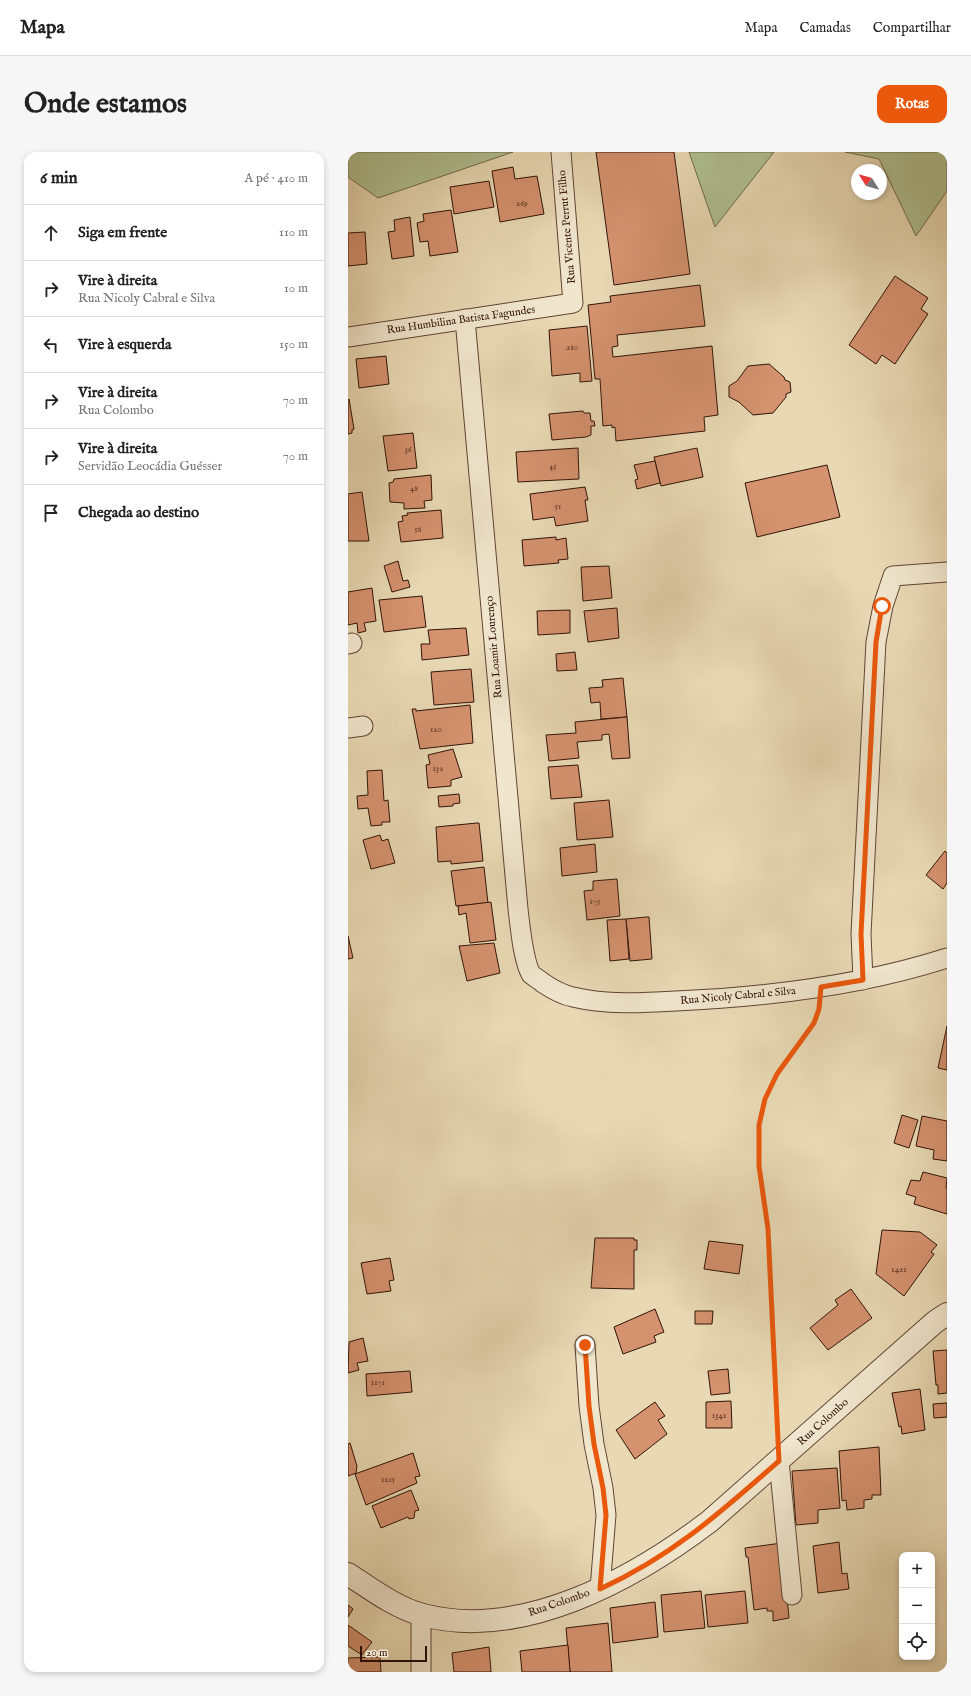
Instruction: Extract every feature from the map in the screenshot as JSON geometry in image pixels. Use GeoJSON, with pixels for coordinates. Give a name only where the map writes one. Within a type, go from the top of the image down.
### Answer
{"type":"FeatureCollection","features":[{"type":"Feature","properties":{"kind":"street","name":"Rua Vicente Perrut Filho"},"geometry":{"type":"LineString","coordinates":[[561,152],[573,303]]}},
{"type":"Feature","properties":{"kind":"street","name":"Rua Humbilina Batista Fagundes"},"geometry":{"type":"LineString","coordinates":[[348,336],[573,303]]}},
{"type":"Feature","properties":{"kind":"street","name":"Rua Loamir Lourenço"},"geometry":{"type":"LineString","coordinates":[[465,319],[518,908],[524,951],[532,974]]}},
{"type":"Feature","properties":{"kind":"street"},"geometry":{"type":"LineString","coordinates":[[863,980],[861,934],[876,642],[882,606],[893,576],[947,572]]}},
{"type":"Feature","properties":{"kind":"street","name":"Rua Nicoly Cabral e Silva"},"geometry":{"type":"LineString","coordinates":[[532,974],[552,989],[572,997],[600,1002],[645,1003],[697,1000],[821,987],[863,980],[947,958]]}},
{"type":"Feature","properties":{"kind":"street","name":"Rua Colombo"},"geometry":{"type":"LineString","coordinates":[[348,1574],[391,1601],[420,1614],[448,1621],[502,1618],[523,1615],[600,1589],[625,1578],[682,1543],[710,1521],[935,1322],[947,1314]]}},
{"type":"Feature","properties":{"kind":"street"},"geometry":{"type":"LineString","coordinates":[[585,1345],[589,1406],[606,1515],[600,1589]]}},
{"type":"Feature","properties":{"kind":"street"},"geometry":{"type":"LineString","coordinates":[[779,1461],[792,1595]]}},
{"type":"Feature","properties":{"kind":"street"},"geometry":{"type":"LineString","coordinates":[[420,1614],[421,1672]]}},
{"type":"Feature","properties":{"kind":"path"},"geometry":{"type":"LineString","coordinates":[[779,1461],[768,1229],[759,1166],[759,1125],[765,1099],[777,1074],[814,1023],[819,1009],[821,987]]}},
{"type":"Feature","properties":{"kind":"green space"},"geometry":{"type":"Polygon","coordinates":[[[348,152],[513,152],[378,198],[348,177],[348,152]]]}},
{"type":"Feature","properties":{"kind":"green space"},"geometry":{"type":"Polygon","coordinates":[[[689,152],[774,152],[715,227],[689,152]]]}},
{"type":"Feature","properties":{"kind":"green space"},"geometry":{"type":"Polygon","coordinates":[[[845,152],[947,152],[947,191],[916,236],[887,176],[887,164],[881,164],[879,159],[845,152]]]}},
{"type":"Feature","properties":{"kind":"building"},"geometry":{"type":"Polygon","coordinates":[[[596,152],[674,152],[690,274],[614,285],[596,152]]]}},
{"type":"Feature","properties":{"kind":"building"},"geometry":{"type":"Polygon","coordinates":[[[513,167],[515,179],[537,176],[544,214],[500,222],[492,171],[513,167]]]}},
{"type":"Feature","properties":{"kind":"building"},"geometry":{"type":"Polygon","coordinates":[[[489,181],[494,207],[454,214],[450,187],[489,181]]]}},
{"type":"Feature","properties":{"kind":"building"},"geometry":{"type":"Polygon","coordinates":[[[451,210],[458,252],[430,256],[428,241],[420,242],[417,223],[424,221],[423,214],[451,210]]]}},
{"type":"Feature","properties":{"kind":"building"},"geometry":{"type":"Polygon","coordinates":[[[410,217],[414,256],[392,259],[388,232],[395,231],[394,220],[410,217]]]}},
{"type":"Feature","properties":{"kind":"building"},"geometry":{"type":"Polygon","coordinates":[[[365,232],[367,264],[348,266],[348,233],[365,232]]]}},
{"type":"Feature","properties":{"kind":"building"},"geometry":{"type":"Polygon","coordinates":[[[895,276],[928,298],[921,309],[928,314],[895,364],[882,355],[876,364],[849,345],[895,276]]]}},
{"type":"Feature","properties":{"kind":"building"},"geometry":{"type":"Polygon","coordinates":[[[700,285],[705,326],[617,335],[618,346],[612,347],[613,357],[712,346],[718,415],[704,417],[705,431],[616,441],[615,427],[612,428],[612,425],[603,426],[600,379],[595,379],[588,305],[611,302],[610,296],[700,285]]]}},
{"type":"Feature","properties":{"kind":"building"},"geometry":{"type":"Polygon","coordinates":[[[587,326],[592,381],[580,382],[580,373],[552,376],[549,330],[587,326]]]}},
{"type":"Feature","properties":{"kind":"building"},"geometry":{"type":"Polygon","coordinates":[[[386,356],[389,384],[359,388],[356,359],[386,356]]]}},
{"type":"Feature","properties":{"kind":"building"},"geometry":{"type":"Polygon","coordinates":[[[769,364],[784,377],[785,380],[790,382],[791,392],[786,394],[786,397],[773,413],[753,415],[739,402],[729,397],[729,386],[737,381],[748,366],[769,364]]]}},
{"type":"Feature","properties":{"kind":"building"},"geometry":{"type":"Polygon","coordinates":[[[349,399],[354,429],[352,430],[352,433],[348,434],[348,400],[349,399]]]}},
{"type":"Feature","properties":{"kind":"building"},"geometry":{"type":"Polygon","coordinates":[[[583,411],[584,413],[590,413],[591,421],[594,421],[595,426],[591,426],[591,435],[586,437],[552,440],[549,414],[583,411]]]}},
{"type":"Feature","properties":{"kind":"building"},"geometry":{"type":"Polygon","coordinates":[[[413,433],[417,468],[388,471],[383,436],[413,433]]]}},
{"type":"Feature","properties":{"kind":"building"},"geometry":{"type":"Polygon","coordinates":[[[578,448],[579,479],[518,482],[516,452],[578,448]]]}},
{"type":"Feature","properties":{"kind":"building"},"geometry":{"type":"Polygon","coordinates":[[[697,448],[703,477],[661,486],[654,457],[697,448]]]}},
{"type":"Feature","properties":{"kind":"building"},"geometry":{"type":"Polygon","coordinates":[[[655,461],[660,483],[637,489],[635,480],[638,479],[634,465],[655,461]]]}},
{"type":"Feature","properties":{"kind":"building"},"geometry":{"type":"Polygon","coordinates":[[[827,465],[840,517],[757,537],[745,483],[827,465]]]}},
{"type":"Feature","properties":{"kind":"building"},"geometry":{"type":"Polygon","coordinates":[[[431,475],[432,500],[424,501],[425,508],[404,509],[404,503],[390,502],[389,483],[393,482],[394,479],[431,475]]]}},
{"type":"Feature","properties":{"kind":"building"},"geometry":{"type":"Polygon","coordinates":[[[585,487],[588,500],[585,500],[588,521],[556,526],[554,517],[533,520],[530,494],[585,487]]]}},
{"type":"Feature","properties":{"kind":"building"},"geometry":{"type":"Polygon","coordinates":[[[362,492],[369,541],[348,541],[348,494],[362,492]]]}},
{"type":"Feature","properties":{"kind":"building"},"geometry":{"type":"Polygon","coordinates":[[[441,510],[443,538],[401,542],[398,522],[403,521],[402,516],[408,515],[407,513],[441,510]]]}},
{"type":"Feature","properties":{"kind":"building"},"geometry":{"type":"Polygon","coordinates":[[[556,537],[556,540],[566,538],[568,559],[558,560],[559,563],[524,566],[522,540],[556,537]]]}},
{"type":"Feature","properties":{"kind":"building"},"geometry":{"type":"Polygon","coordinates":[[[398,561],[403,581],[408,580],[410,587],[392,592],[384,566],[398,561]]]}},
{"type":"Feature","properties":{"kind":"building"},"geometry":{"type":"Polygon","coordinates":[[[609,566],[612,598],[583,601],[581,567],[609,566]]]}},
{"type":"Feature","properties":{"kind":"building"},"geometry":{"type":"Polygon","coordinates":[[[372,588],[376,621],[364,623],[366,631],[358,633],[357,623],[348,625],[348,592],[372,588]]]}},
{"type":"Feature","properties":{"kind":"building"},"geometry":{"type":"Polygon","coordinates":[[[422,596],[426,627],[384,632],[379,600],[422,596]]]}},
{"type":"Feature","properties":{"kind":"building"},"geometry":{"type":"Polygon","coordinates":[[[617,608],[619,638],[588,642],[584,611],[617,608]]]}},
{"type":"Feature","properties":{"kind":"building"},"geometry":{"type":"Polygon","coordinates":[[[570,610],[570,633],[538,635],[537,611],[570,610]]]}},
{"type":"Feature","properties":{"kind":"building"},"geometry":{"type":"Polygon","coordinates":[[[466,628],[469,655],[422,660],[421,644],[430,644],[428,630],[466,628]]]}},
{"type":"Feature","properties":{"kind":"building"},"geometry":{"type":"Polygon","coordinates":[[[575,652],[577,670],[557,671],[556,654],[575,652]]]}},
{"type":"Feature","properties":{"kind":"building"},"geometry":{"type":"Polygon","coordinates":[[[471,669],[474,702],[434,705],[431,672],[471,669]]]}},
{"type":"Feature","properties":{"kind":"building"},"geometry":{"type":"Polygon","coordinates":[[[623,678],[627,717],[601,719],[600,702],[591,703],[589,688],[603,687],[602,680],[623,678]]]}},
{"type":"Feature","properties":{"kind":"building"},"geometry":{"type":"Polygon","coordinates":[[[470,705],[473,743],[420,749],[412,709],[416,709],[416,711],[470,705]]]}},
{"type":"Feature","properties":{"kind":"building"},"geometry":{"type":"Polygon","coordinates":[[[627,717],[630,758],[612,759],[609,734],[602,735],[602,740],[577,742],[579,758],[549,761],[546,735],[576,733],[575,722],[627,717]]]}},
{"type":"Feature","properties":{"kind":"building"},"geometry":{"type":"Polygon","coordinates":[[[453,749],[462,777],[451,780],[451,786],[428,788],[426,765],[430,764],[428,755],[453,749]]]}},
{"type":"Feature","properties":{"kind":"building"},"geometry":{"type":"Polygon","coordinates":[[[578,765],[582,797],[551,799],[548,767],[578,765]]]}},
{"type":"Feature","properties":{"kind":"building"},"geometry":{"type":"Polygon","coordinates":[[[382,770],[384,801],[388,800],[390,822],[382,822],[382,825],[371,826],[368,808],[358,809],[357,796],[368,795],[367,771],[382,770]]]}},
{"type":"Feature","properties":{"kind":"building"},"geometry":{"type":"Polygon","coordinates":[[[459,794],[460,803],[453,804],[453,806],[439,807],[438,796],[459,794]]]}},
{"type":"Feature","properties":{"kind":"building"},"geometry":{"type":"Polygon","coordinates":[[[609,800],[613,837],[577,840],[574,803],[609,800]]]}},
{"type":"Feature","properties":{"kind":"building"},"geometry":{"type":"Polygon","coordinates":[[[479,823],[483,861],[451,864],[451,861],[438,862],[436,827],[479,823]]]}},
{"type":"Feature","properties":{"kind":"building"},"geometry":{"type":"Polygon","coordinates":[[[380,835],[382,841],[388,839],[395,863],[371,869],[363,840],[380,835]]]}},
{"type":"Feature","properties":{"kind":"building"},"geometry":{"type":"Polygon","coordinates":[[[595,844],[597,872],[562,876],[560,848],[595,844]]]}},
{"type":"Feature","properties":{"kind":"building"},"geometry":{"type":"Polygon","coordinates":[[[945,851],[947,853],[947,883],[943,889],[926,875],[945,851]]]}},
{"type":"Feature","properties":{"kind":"building"},"geometry":{"type":"Polygon","coordinates":[[[484,867],[488,903],[456,906],[451,871],[484,867]]]}},
{"type":"Feature","properties":{"kind":"building"},"geometry":{"type":"Polygon","coordinates":[[[617,879],[620,916],[587,920],[584,891],[593,890],[593,881],[617,879]]]}},
{"type":"Feature","properties":{"kind":"building"},"geometry":{"type":"Polygon","coordinates":[[[491,902],[496,940],[470,943],[466,913],[459,915],[458,906],[491,902]]]}},
{"type":"Feature","properties":{"kind":"building"},"geometry":{"type":"Polygon","coordinates":[[[649,917],[652,959],[630,961],[626,919],[649,917]]]}},
{"type":"Feature","properties":{"kind":"building"},"geometry":{"type":"Polygon","coordinates":[[[626,919],[629,959],[610,961],[607,920],[626,919]]]}},
{"type":"Feature","properties":{"kind":"building"},"geometry":{"type":"Polygon","coordinates":[[[348,936],[353,958],[348,959],[348,936]]]}},
{"type":"Feature","properties":{"kind":"building"},"geometry":{"type":"Polygon","coordinates":[[[494,943],[500,973],[467,981],[459,946],[494,943]]]}},
{"type":"Feature","properties":{"kind":"building"},"geometry":{"type":"Polygon","coordinates":[[[947,1026],[947,1070],[938,1068],[947,1026]]]}},
{"type":"Feature","properties":{"kind":"building"},"geometry":{"type":"Polygon","coordinates":[[[902,1115],[918,1120],[909,1148],[894,1143],[902,1115]]]}},
{"type":"Feature","properties":{"kind":"building"},"geometry":{"type":"Polygon","coordinates":[[[922,1116],[947,1121],[947,1161],[933,1159],[934,1150],[916,1146],[922,1116]]]}},
{"type":"Feature","properties":{"kind":"building"},"geometry":{"type":"Polygon","coordinates":[[[923,1172],[947,1178],[947,1214],[914,1204],[916,1197],[906,1194],[911,1180],[920,1181],[923,1172]]]}},
{"type":"Feature","properties":{"kind":"building"},"geometry":{"type":"Polygon","coordinates":[[[882,1230],[920,1232],[937,1245],[931,1252],[934,1254],[904,1296],[876,1274],[882,1230]]]}},
{"type":"Feature","properties":{"kind":"building"},"geometry":{"type":"Polygon","coordinates":[[[595,1238],[634,1238],[634,1240],[637,1240],[637,1250],[634,1250],[634,1289],[591,1288],[595,1238]]]}},
{"type":"Feature","properties":{"kind":"building"},"geometry":{"type":"Polygon","coordinates":[[[709,1241],[743,1245],[739,1274],[704,1269],[709,1241]]]}},
{"type":"Feature","properties":{"kind":"building"},"geometry":{"type":"Polygon","coordinates":[[[390,1258],[394,1280],[389,1281],[391,1291],[367,1294],[361,1263],[390,1258]]]}},
{"type":"Feature","properties":{"kind":"building"},"geometry":{"type":"Polygon","coordinates":[[[851,1289],[872,1318],[828,1350],[810,1328],[838,1305],[835,1300],[851,1289]]]}},
{"type":"Feature","properties":{"kind":"building"},"geometry":{"type":"Polygon","coordinates":[[[655,1309],[664,1332],[654,1336],[656,1342],[623,1354],[614,1327],[655,1309]]]}},
{"type":"Feature","properties":{"kind":"building"},"geometry":{"type":"Polygon","coordinates":[[[695,1311],[713,1311],[712,1324],[695,1324],[695,1311]]]}},
{"type":"Feature","properties":{"kind":"building"},"geometry":{"type":"Polygon","coordinates":[[[363,1338],[368,1361],[357,1363],[359,1370],[348,1373],[349,1342],[363,1338]]]}},
{"type":"Feature","properties":{"kind":"building"},"geometry":{"type":"Polygon","coordinates":[[[947,1350],[947,1393],[938,1394],[933,1351],[947,1350]]]}},
{"type":"Feature","properties":{"kind":"building"},"geometry":{"type":"Polygon","coordinates":[[[728,1369],[730,1393],[711,1395],[708,1371],[728,1369]]]}},
{"type":"Feature","properties":{"kind":"building"},"geometry":{"type":"Polygon","coordinates":[[[410,1371],[412,1392],[367,1396],[366,1374],[410,1371]]]}},
{"type":"Feature","properties":{"kind":"building"},"geometry":{"type":"Polygon","coordinates":[[[920,1389],[925,1430],[902,1434],[901,1426],[899,1427],[892,1393],[920,1389]]]}},
{"type":"Feature","properties":{"kind":"building"},"geometry":{"type":"Polygon","coordinates":[[[731,1401],[732,1428],[706,1428],[706,1402],[731,1401]]]}},
{"type":"Feature","properties":{"kind":"building"},"geometry":{"type":"Polygon","coordinates":[[[655,1402],[665,1416],[658,1420],[667,1434],[635,1459],[616,1430],[655,1402]]]}},
{"type":"Feature","properties":{"kind":"building"},"geometry":{"type":"Polygon","coordinates":[[[947,1403],[947,1417],[934,1418],[933,1404],[947,1403]]]}},
{"type":"Feature","properties":{"kind":"building"},"geometry":{"type":"Polygon","coordinates":[[[350,1443],[357,1466],[356,1473],[348,1476],[348,1444],[350,1443]]]}},
{"type":"Feature","properties":{"kind":"building"},"geometry":{"type":"Polygon","coordinates":[[[879,1447],[881,1495],[872,1495],[872,1499],[864,1500],[864,1508],[847,1510],[846,1500],[842,1501],[839,1451],[879,1447]]]}},
{"type":"Feature","properties":{"kind":"building"},"geometry":{"type":"Polygon","coordinates":[[[413,1453],[420,1476],[415,1477],[417,1483],[366,1505],[355,1474],[413,1453]]]}},
{"type":"Feature","properties":{"kind":"building"},"geometry":{"type":"Polygon","coordinates":[[[837,1468],[840,1508],[818,1510],[818,1523],[796,1525],[792,1471],[837,1468]]]}},
{"type":"Feature","properties":{"kind":"building"},"geometry":{"type":"Polygon","coordinates":[[[411,1490],[419,1510],[415,1511],[414,1518],[409,1519],[408,1517],[381,1528],[372,1506],[411,1490]]]}},
{"type":"Feature","properties":{"kind":"building"},"geometry":{"type":"Polygon","coordinates":[[[839,1542],[842,1574],[847,1573],[849,1589],[818,1593],[813,1546],[839,1542]]]}},
{"type":"Feature","properties":{"kind":"building"},"geometry":{"type":"Polygon","coordinates":[[[782,1543],[789,1618],[773,1621],[773,1611],[767,1611],[767,1608],[754,1610],[748,1557],[746,1557],[745,1548],[782,1543]]]}},
{"type":"Feature","properties":{"kind":"building"},"geometry":{"type":"Polygon","coordinates":[[[701,1591],[705,1628],[664,1632],[661,1595],[701,1591]]]}},
{"type":"Feature","properties":{"kind":"building"},"geometry":{"type":"Polygon","coordinates":[[[745,1591],[748,1623],[708,1627],[705,1595],[745,1591]]]}},
{"type":"Feature","properties":{"kind":"building"},"geometry":{"type":"Polygon","coordinates":[[[655,1602],[658,1637],[613,1643],[610,1608],[655,1602]]]}},
{"type":"Feature","properties":{"kind":"building"},"geometry":{"type":"Polygon","coordinates":[[[348,1605],[353,1609],[348,1617],[348,1605]]]}},
{"type":"Feature","properties":{"kind":"building"},"geometry":{"type":"Polygon","coordinates":[[[608,1623],[612,1672],[570,1672],[566,1628],[608,1623]]]}},
{"type":"Feature","properties":{"kind":"building"},"geometry":{"type":"Polygon","coordinates":[[[348,1625],[372,1642],[362,1655],[348,1646],[348,1625]]]}},
{"type":"Feature","properties":{"kind":"building"},"geometry":{"type":"Polygon","coordinates":[[[568,1645],[570,1672],[522,1672],[520,1651],[568,1645]]]}},
{"type":"Feature","properties":{"kind":"building"},"geometry":{"type":"Polygon","coordinates":[[[489,1647],[491,1672],[454,1672],[452,1653],[489,1647]]]}},
{"type":"Feature","properties":{"kind":"building"},"geometry":{"type":"Polygon","coordinates":[[[380,1657],[381,1672],[348,1672],[348,1658],[380,1657]]]}},
{"type":"Feature","properties":{"kind":"route"},"geometry":{"type":"LineString","coordinates":[[585,1345],[589,1406],[606,1515],[600,1589],[625,1578],[682,1543],[710,1521],[779,1461],[768,1229],[759,1166],[759,1125],[765,1099],[777,1074],[814,1023],[819,1009],[821,987],[863,980],[861,934],[876,642],[882,606]]}}]}
